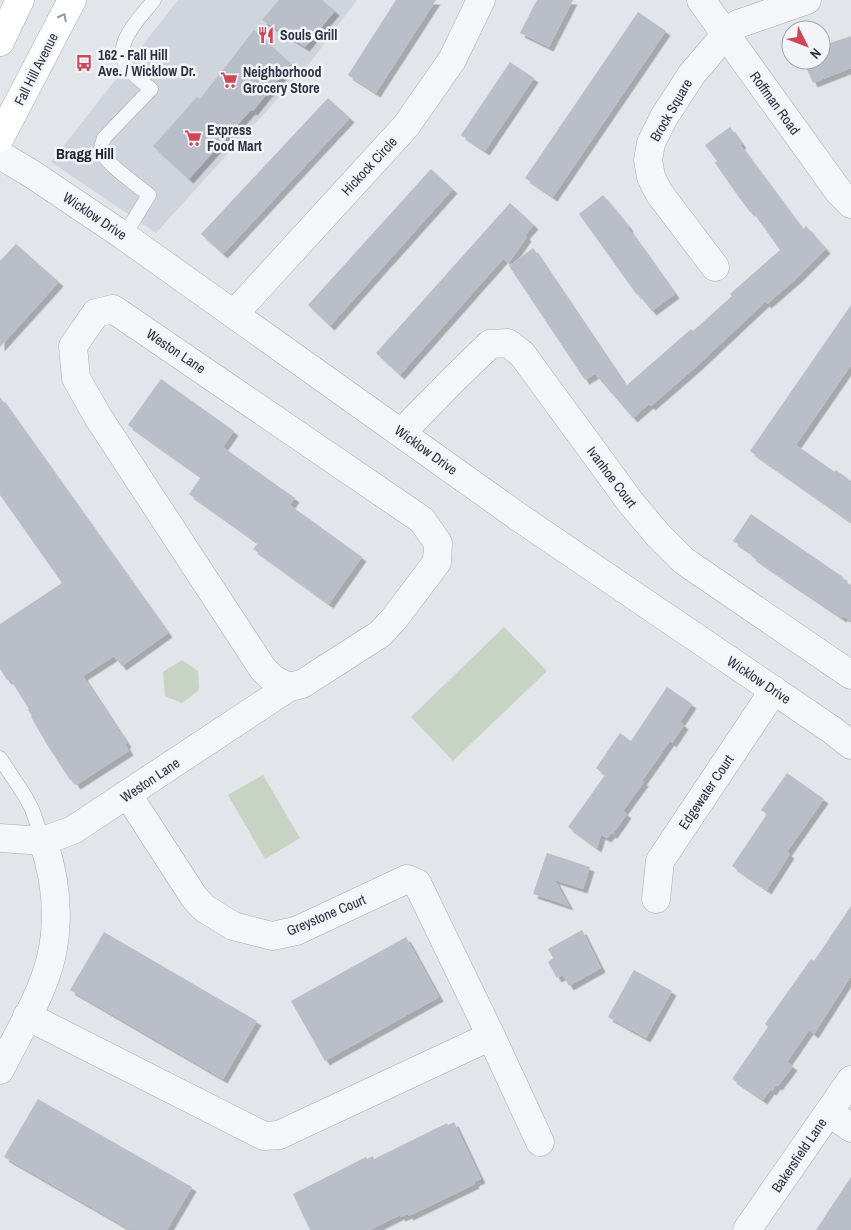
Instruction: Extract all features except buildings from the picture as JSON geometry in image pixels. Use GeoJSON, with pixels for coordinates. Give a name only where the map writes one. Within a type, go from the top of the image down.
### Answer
{"type":"FeatureCollection","features":[{"type":"Feature","properties":{"kind":"main road"},"geometry":{"type":"LineString","coordinates":[[0,42],[20,0]]}},
{"type":"Feature","properties":{"kind":"main road","name":"Fall Hill Avenue"},"geometry":{"type":"LineString","coordinates":[[0,138],[72,0]]}},
{"type":"Feature","properties":{"kind":"street","name":"Hickock Circle"},"geometry":{"type":"LineString","coordinates":[[234,314],[406,126],[452,60],[481,0]]}},
{"type":"Feature","properties":{"kind":"street","name":"Roffman Road"},"geometry":{"type":"LineString","coordinates":[[701,0],[839,192],[851,204]]}},
{"type":"Feature","properties":{"kind":"street","name":"Brock Square"},"geometry":{"type":"LineString","coordinates":[[715,267],[659,193],[651,177],[648,160],[651,143],[664,118],[692,74],[726,34],[738,24],[807,0]]}},
{"type":"Feature","properties":{"kind":"street","name":"Wicklow Drive"},"geometry":{"type":"LineString","coordinates":[[0,155],[32,174],[124,236],[520,518],[774,690],[832,730],[851,746]]}},
{"type":"Feature","properties":{"kind":"street","name":"Weston Lane"},"geometry":{"type":"LineString","coordinates":[[0,838],[43,841],[73,830],[289,687],[302,684],[380,634],[394,619],[437,562],[438,543],[422,520],[113,309],[96,313],[73,346],[76,378],[98,417],[263,669],[273,679],[289,687]]}},
{"type":"Feature","properties":{"kind":"street","name":"Ivanhoe Court"},"geometry":{"type":"LineString","coordinates":[[401,432],[490,344],[508,343],[522,354],[631,503],[658,535],[684,561],[851,675]]}},
{"type":"Feature","properties":{"kind":"street","name":"Edgewater Court"},"geometry":{"type":"LineString","coordinates":[[656,899],[660,861],[774,690]]}},
{"type":"Feature","properties":{"kind":"street","name":"Greystone Court"},"geometry":{"type":"LineString","coordinates":[[128,795],[194,897],[204,908],[233,926],[272,936],[296,931],[407,879],[416,883],[491,1036],[540,1142]]}},
{"type":"Feature","properties":{"kind":"street"},"geometry":{"type":"LineString","coordinates":[[0,1070],[42,985],[50,959],[55,929],[55,892],[50,861],[43,841]]}},
{"type":"Feature","properties":{"kind":"street"},"geometry":{"type":"LineString","coordinates":[[27,1016],[264,1136],[279,1134],[491,1036]]}},
{"type":"Feature","properties":{"kind":"street","name":"Bakersfield Lane"},"geometry":{"type":"LineString","coordinates":[[748,1230],[851,1080]]}},
{"type":"Feature","properties":{"kind":"street"},"geometry":{"type":"LineString","coordinates":[[829,1112],[851,1128]]}},
{"type":"Feature","properties":{"kind":"lane"},"geometry":{"type":"LineString","coordinates":[[124,236],[149,195],[108,161],[101,150],[101,144],[104,138],[151,90],[127,66],[123,57],[123,49],[126,36],[154,0]]}},
{"type":"Feature","properties":{"kind":"lane"},"geometry":{"type":"LineString","coordinates":[[0,758],[32,809],[43,841]]}},
{"type":"Feature","properties":{"kind":"shaded area"},"geometry":{"type":"Polygon","coordinates":[[[178,0],[357,0],[309,64],[156,233],[51,162],[178,0]]]}},
{"type":"Feature","properties":{"kind":"green space"},"geometry":{"type":"Polygon","coordinates":[[[504,627],[547,671],[453,761],[411,717],[504,627]]]}},
{"type":"Feature","properties":{"kind":"green space"},"geometry":{"type":"Polygon","coordinates":[[[182,660],[198,671],[199,690],[182,703],[165,696],[163,672],[182,660]]]}},
{"type":"Feature","properties":{"kind":"green space"},"geometry":{"type":"Polygon","coordinates":[[[263,775],[300,838],[265,859],[228,795],[263,775]]]}},
{"type":"Feature","properties":{"kind":"place","name":"Souls Grill"},"geometry":{"type":"Point","coordinates":[266,35]}},
{"type":"Feature","properties":{"kind":"place","name":"162 - Fall Hill Ave. / Wicklow Dr."},"geometry":{"type":"Point","coordinates":[84,63]}},
{"type":"Feature","properties":{"kind":"place","name":"Neighborhood Grocery Store"},"geometry":{"type":"Point","coordinates":[229,80]}},
{"type":"Feature","properties":{"kind":"place","name":"Express Food Mart"},"geometry":{"type":"Point","coordinates":[193,138]}},
{"type":"Feature","properties":{"kind":"district","name":"Bragg Hill"},"geometry":{"type":"Point","coordinates":[85,154]}}]}
